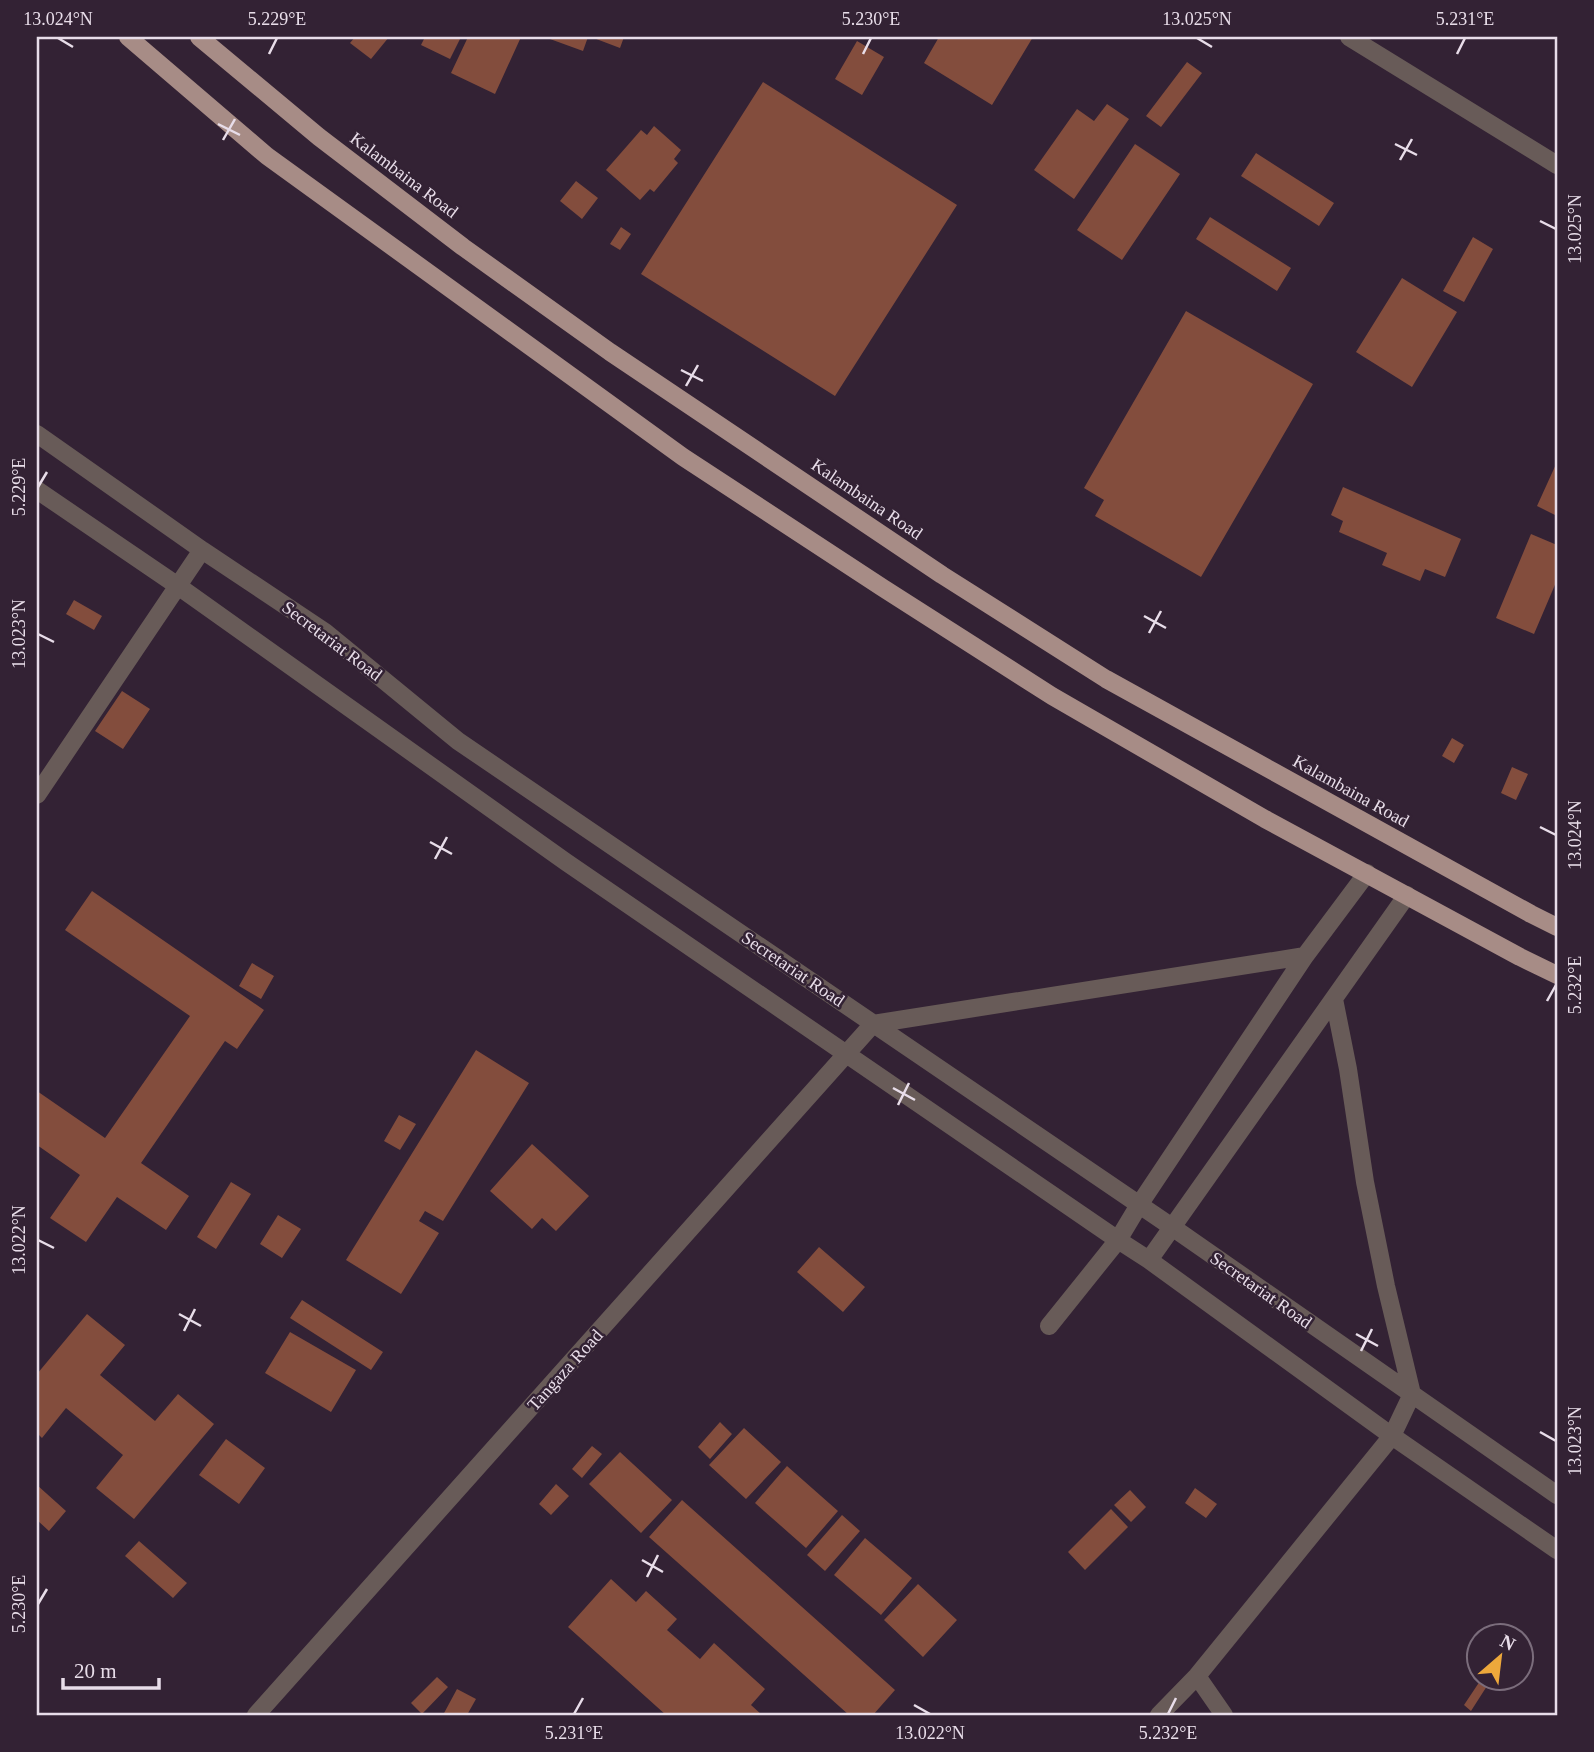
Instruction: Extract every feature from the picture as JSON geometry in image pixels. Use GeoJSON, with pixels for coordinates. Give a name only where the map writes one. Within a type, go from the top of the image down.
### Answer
{"type":"FeatureCollection","features":[{"type":"Feature","properties":{"kind":"main road"},"geometry":{"type":"LineString","coordinates":[[128,37],[267,156],[683,457],[1052,696],[1265,819],[1557,975]]}},
{"type":"Feature","properties":{"kind":"main road","name":"Kalambaina Road"},"geometry":{"type":"LineString","coordinates":[[199,37],[319,137],[463,247],[610,352],[942,575],[1106,679],[1557,927]]}},
{"type":"Feature","properties":{"kind":"street"},"geometry":{"type":"LineString","coordinates":[[1349,37],[1557,165]]}},
{"type":"Feature","properties":{"kind":"street","name":"Secretariat Road"},"geometry":{"type":"LineString","coordinates":[[37,434],[202,550],[325,632],[458,741],[1172,1227],[1557,1495]]}},
{"type":"Feature","properties":{"kind":"street"},"geometry":{"type":"LineString","coordinates":[[37,490],[178,586],[566,862],[1149,1260],[1392,1436],[1557,1550]]}},
{"type":"Feature","properties":{"kind":"street"},"geometry":{"type":"LineString","coordinates":[[37,795],[202,550]]}},
{"type":"Feature","properties":{"kind":"street"},"geometry":{"type":"LineString","coordinates":[[1049,1326],[1118,1240],[1305,956],[1367,873]]}},
{"type":"Feature","properties":{"kind":"street"},"geometry":{"type":"LineString","coordinates":[[1149,1260],[1407,895]]}},
{"type":"Feature","properties":{"kind":"street"},"geometry":{"type":"LineString","coordinates":[[873,1024],[1305,956]]}},
{"type":"Feature","properties":{"kind":"street"},"geometry":{"type":"LineString","coordinates":[[1159,1715],[1197,1676],[1392,1436],[1412,1394],[1365,1182],[1348,1069],[1334,999]]}},
{"type":"Feature","properties":{"kind":"street","name":"Tangaza Road"},"geometry":{"type":"LineString","coordinates":[[256,1715],[873,1024]]}},
{"type":"Feature","properties":{"kind":"street"},"geometry":{"type":"LineString","coordinates":[[1197,1676],[1224,1715]]}},
{"type":"Feature","properties":{"kind":"building"},"geometry":{"type":"Polygon","coordinates":[[[355,37],[389,37],[371,59],[350,43],[355,37]]]}},
{"type":"Feature","properties":{"kind":"building"},"geometry":{"type":"Polygon","coordinates":[[[425,37],[461,37],[450,59],[421,45],[425,37]]]}},
{"type":"Feature","properties":{"kind":"building"},"geometry":{"type":"Polygon","coordinates":[[[468,37],[521,37],[495,94],[451,73],[468,37]]]}},
{"type":"Feature","properties":{"kind":"building"},"geometry":{"type":"Polygon","coordinates":[[[588,37],[583,51],[550,39],[588,37]]]}},
{"type":"Feature","properties":{"kind":"building"},"geometry":{"type":"Polygon","coordinates":[[[591,37],[624,37],[620,48],[591,37]]]}},
{"type":"Feature","properties":{"kind":"building"},"geometry":{"type":"Polygon","coordinates":[[[939,37],[1033,37],[992,105],[924,63],[939,37]]]}},
{"type":"Feature","properties":{"kind":"building"},"geometry":{"type":"Polygon","coordinates":[[[857,41],[884,57],[862,95],[835,79],[857,41]]]}},
{"type":"Feature","properties":{"kind":"building"},"geometry":{"type":"Polygon","coordinates":[[[1187,62],[1202,73],[1161,127],[1146,116],[1187,62]]]}},
{"type":"Feature","properties":{"kind":"building"},"geometry":{"type":"Polygon","coordinates":[[[763,82],[957,205],[835,396],[641,274],[763,82]]]}},
{"type":"Feature","properties":{"kind":"building"},"geometry":{"type":"Polygon","coordinates":[[[1107,104],[1129,119],[1074,199],[1034,170],[1077,109],[1094,121],[1107,104]]]}},
{"type":"Feature","properties":{"kind":"building"},"geometry":{"type":"Polygon","coordinates":[[[654,126],[681,150],[674,159],[678,163],[654,192],[650,189],[640,200],[606,170],[641,130],[647,135],[654,126]]]}},
{"type":"Feature","properties":{"kind":"building"},"geometry":{"type":"Polygon","coordinates":[[[1135,144],[1180,174],[1122,260],[1077,230],[1135,144]]]}},
{"type":"Feature","properties":{"kind":"building"},"geometry":{"type":"Polygon","coordinates":[[[1256,153],[1334,203],[1319,226],[1241,176],[1256,153]]]}},
{"type":"Feature","properties":{"kind":"building"},"geometry":{"type":"Polygon","coordinates":[[[576,181],[598,198],[582,219],[560,201],[576,181]]]}},
{"type":"Feature","properties":{"kind":"building"},"geometry":{"type":"Polygon","coordinates":[[[1210,217],[1291,268],[1277,291],[1196,239],[1210,217]]]}},
{"type":"Feature","properties":{"kind":"building"},"geometry":{"type":"Polygon","coordinates":[[[621,227],[631,234],[620,250],[610,244],[621,227]]]}},
{"type":"Feature","properties":{"kind":"building"},"geometry":{"type":"Polygon","coordinates":[[[1473,237],[1493,249],[1464,302],[1443,291],[1473,237]]]}},
{"type":"Feature","properties":{"kind":"building"},"geometry":{"type":"Polygon","coordinates":[[[1402,278],[1457,312],[1412,387],[1356,352],[1402,278]]]}},
{"type":"Feature","properties":{"kind":"building"},"geometry":{"type":"Polygon","coordinates":[[[1186,311],[1313,384],[1201,577],[1095,516],[1104,500],[1084,488],[1186,311]]]}},
{"type":"Feature","properties":{"kind":"building"},"geometry":{"type":"Polygon","coordinates":[[[1557,462],[1557,516],[1537,506],[1557,462]]]}},
{"type":"Feature","properties":{"kind":"building"},"geometry":{"type":"Polygon","coordinates":[[[1343,487],[1461,539],[1445,577],[1425,569],[1420,581],[1382,565],[1387,553],[1339,532],[1343,521],[1331,515],[1343,487]]]}},
{"type":"Feature","properties":{"kind":"building"},"geometry":{"type":"Polygon","coordinates":[[[1531,534],[1557,545],[1557,580],[1534,634],[1496,618],[1531,534]]]}},
{"type":"Feature","properties":{"kind":"building"},"geometry":{"type":"Polygon","coordinates":[[[74,600],[102,616],[94,630],[66,614],[74,600]]]}},
{"type":"Feature","properties":{"kind":"building"},"geometry":{"type":"Polygon","coordinates":[[[122,691],[150,709],[123,749],[95,731],[122,691]]]}},
{"type":"Feature","properties":{"kind":"building"},"geometry":{"type":"Polygon","coordinates":[[[1452,738],[1464,745],[1454,763],[1442,756],[1452,738]]]}},
{"type":"Feature","properties":{"kind":"building"},"geometry":{"type":"Polygon","coordinates":[[[1512,767],[1528,774],[1516,800],[1501,793],[1512,767]]]}},
{"type":"Feature","properties":{"kind":"building"},"geometry":{"type":"Polygon","coordinates":[[[92,891],[264,1010],[237,1049],[225,1041],[141,1163],[189,1196],[166,1230],[117,1197],[86,1242],[50,1218],[80,1175],[37,1145],[37,1091],[105,1138],[190,1016],[65,930],[92,891]]]}},
{"type":"Feature","properties":{"kind":"building"},"geometry":{"type":"Polygon","coordinates":[[[252,963],[274,976],[261,999],[239,986],[252,963]]]}},
{"type":"Feature","properties":{"kind":"building"},"geometry":{"type":"Polygon","coordinates":[[[476,1050],[529,1083],[443,1221],[425,1211],[419,1221],[439,1233],[401,1294],[346,1260],[476,1050]]]}},
{"type":"Feature","properties":{"kind":"building"},"geometry":{"type":"Polygon","coordinates":[[[399,1115],[416,1124],[400,1150],[384,1141],[399,1115]]]}},
{"type":"Feature","properties":{"kind":"building"},"geometry":{"type":"Polygon","coordinates":[[[532,1144],[589,1196],[556,1231],[542,1218],[532,1229],[490,1191],[532,1144]]]}},
{"type":"Feature","properties":{"kind":"building"},"geometry":{"type":"Polygon","coordinates":[[[231,1182],[251,1194],[216,1249],[197,1237],[231,1182]]]}},
{"type":"Feature","properties":{"kind":"building"},"geometry":{"type":"Polygon","coordinates":[[[278,1215],[301,1229],[282,1258],[260,1244],[278,1215]]]}},
{"type":"Feature","properties":{"kind":"building"},"geometry":{"type":"Polygon","coordinates":[[[819,1247],[865,1287],[843,1312],[797,1272],[819,1247]]]}},
{"type":"Feature","properties":{"kind":"building"},"geometry":{"type":"Polygon","coordinates":[[[302,1300],[383,1352],[371,1370],[290,1318],[302,1300]]]}},
{"type":"Feature","properties":{"kind":"building"},"geometry":{"type":"Polygon","coordinates":[[[87,1314],[125,1345],[100,1375],[155,1421],[178,1394],[214,1424],[134,1519],[96,1488],[123,1455],[66,1408],[42,1438],[37,1433],[37,1374],[87,1314]]]}},
{"type":"Feature","properties":{"kind":"building"},"geometry":{"type":"Polygon","coordinates":[[[290,1332],[356,1370],[331,1412],[265,1373],[290,1332]]]}},
{"type":"Feature","properties":{"kind":"building"},"geometry":{"type":"Polygon","coordinates":[[[720,1422],[732,1434],[710,1459],[698,1447],[720,1422]]]}},
{"type":"Feature","properties":{"kind":"building"},"geometry":{"type":"Polygon","coordinates":[[[744,1428],[781,1462],[746,1499],[709,1465],[744,1428]]]}},
{"type":"Feature","properties":{"kind":"building"},"geometry":{"type":"Polygon","coordinates":[[[226,1439],[265,1468],[239,1504],[199,1475],[226,1439]]]}},
{"type":"Feature","properties":{"kind":"building"},"geometry":{"type":"Polygon","coordinates":[[[592,1446],[602,1454],[582,1478],[572,1469],[592,1446]]]}},
{"type":"Feature","properties":{"kind":"building"},"geometry":{"type":"Polygon","coordinates":[[[620,1452],[672,1500],[641,1533],[589,1484],[620,1452]]]}},
{"type":"Feature","properties":{"kind":"building"},"geometry":{"type":"Polygon","coordinates":[[[787,1466],[838,1511],[806,1548],[755,1503],[787,1466]]]}},
{"type":"Feature","properties":{"kind":"building"},"geometry":{"type":"Polygon","coordinates":[[[556,1484],[569,1496],[551,1515],[539,1504],[556,1484]]]}},
{"type":"Feature","properties":{"kind":"building"},"geometry":{"type":"Polygon","coordinates":[[[37,1485],[66,1511],[49,1531],[37,1520],[37,1485]]]}},
{"type":"Feature","properties":{"kind":"building"},"geometry":{"type":"Polygon","coordinates":[[[1195,1488],[1217,1504],[1206,1518],[1185,1503],[1195,1488]]]}},
{"type":"Feature","properties":{"kind":"building"},"geometry":{"type":"Polygon","coordinates":[[[1130,1490],[1146,1507],[1131,1522],[1114,1505],[1130,1490]]]}},
{"type":"Feature","properties":{"kind":"building"},"geometry":{"type":"Polygon","coordinates":[[[682,1500],[895,1690],[873,1715],[849,1715],[649,1537],[682,1500]]]}},
{"type":"Feature","properties":{"kind":"building"},"geometry":{"type":"Polygon","coordinates":[[[1111,1509],[1128,1527],[1085,1570],[1068,1552],[1111,1509]]]}},
{"type":"Feature","properties":{"kind":"building"},"geometry":{"type":"Polygon","coordinates":[[[842,1515],[860,1531],[825,1571],[807,1555],[842,1515]]]}},
{"type":"Feature","properties":{"kind":"building"},"geometry":{"type":"Polygon","coordinates":[[[865,1538],[912,1578],[881,1615],[834,1575],[865,1538]]]}},
{"type":"Feature","properties":{"kind":"building"},"geometry":{"type":"Polygon","coordinates":[[[139,1541],[187,1583],[173,1598],[125,1556],[139,1541]]]}},
{"type":"Feature","properties":{"kind":"building"},"geometry":{"type":"Polygon","coordinates":[[[611,1579],[636,1602],[646,1591],[677,1619],[667,1630],[700,1659],[714,1643],[765,1689],[751,1705],[762,1715],[666,1715],[568,1627],[611,1579]]]}},
{"type":"Feature","properties":{"kind":"building"},"geometry":{"type":"Polygon","coordinates":[[[918,1584],[957,1620],[923,1657],[884,1620],[918,1584]]]}},
{"type":"Feature","properties":{"kind":"building"},"geometry":{"type":"Polygon","coordinates":[[[437,1677],[448,1687],[422,1714],[411,1703],[437,1677]]]}},
{"type":"Feature","properties":{"kind":"building"},"geometry":{"type":"Polygon","coordinates":[[[457,1689],[476,1699],[467,1715],[443,1715],[457,1689]]]}},
{"type":"Feature","properties":{"kind":"building"},"geometry":{"type":"Polygon","coordinates":[[[1473,1692],[1483,1692],[1471,1711],[1464,1705],[1473,1692]]]}}]}
